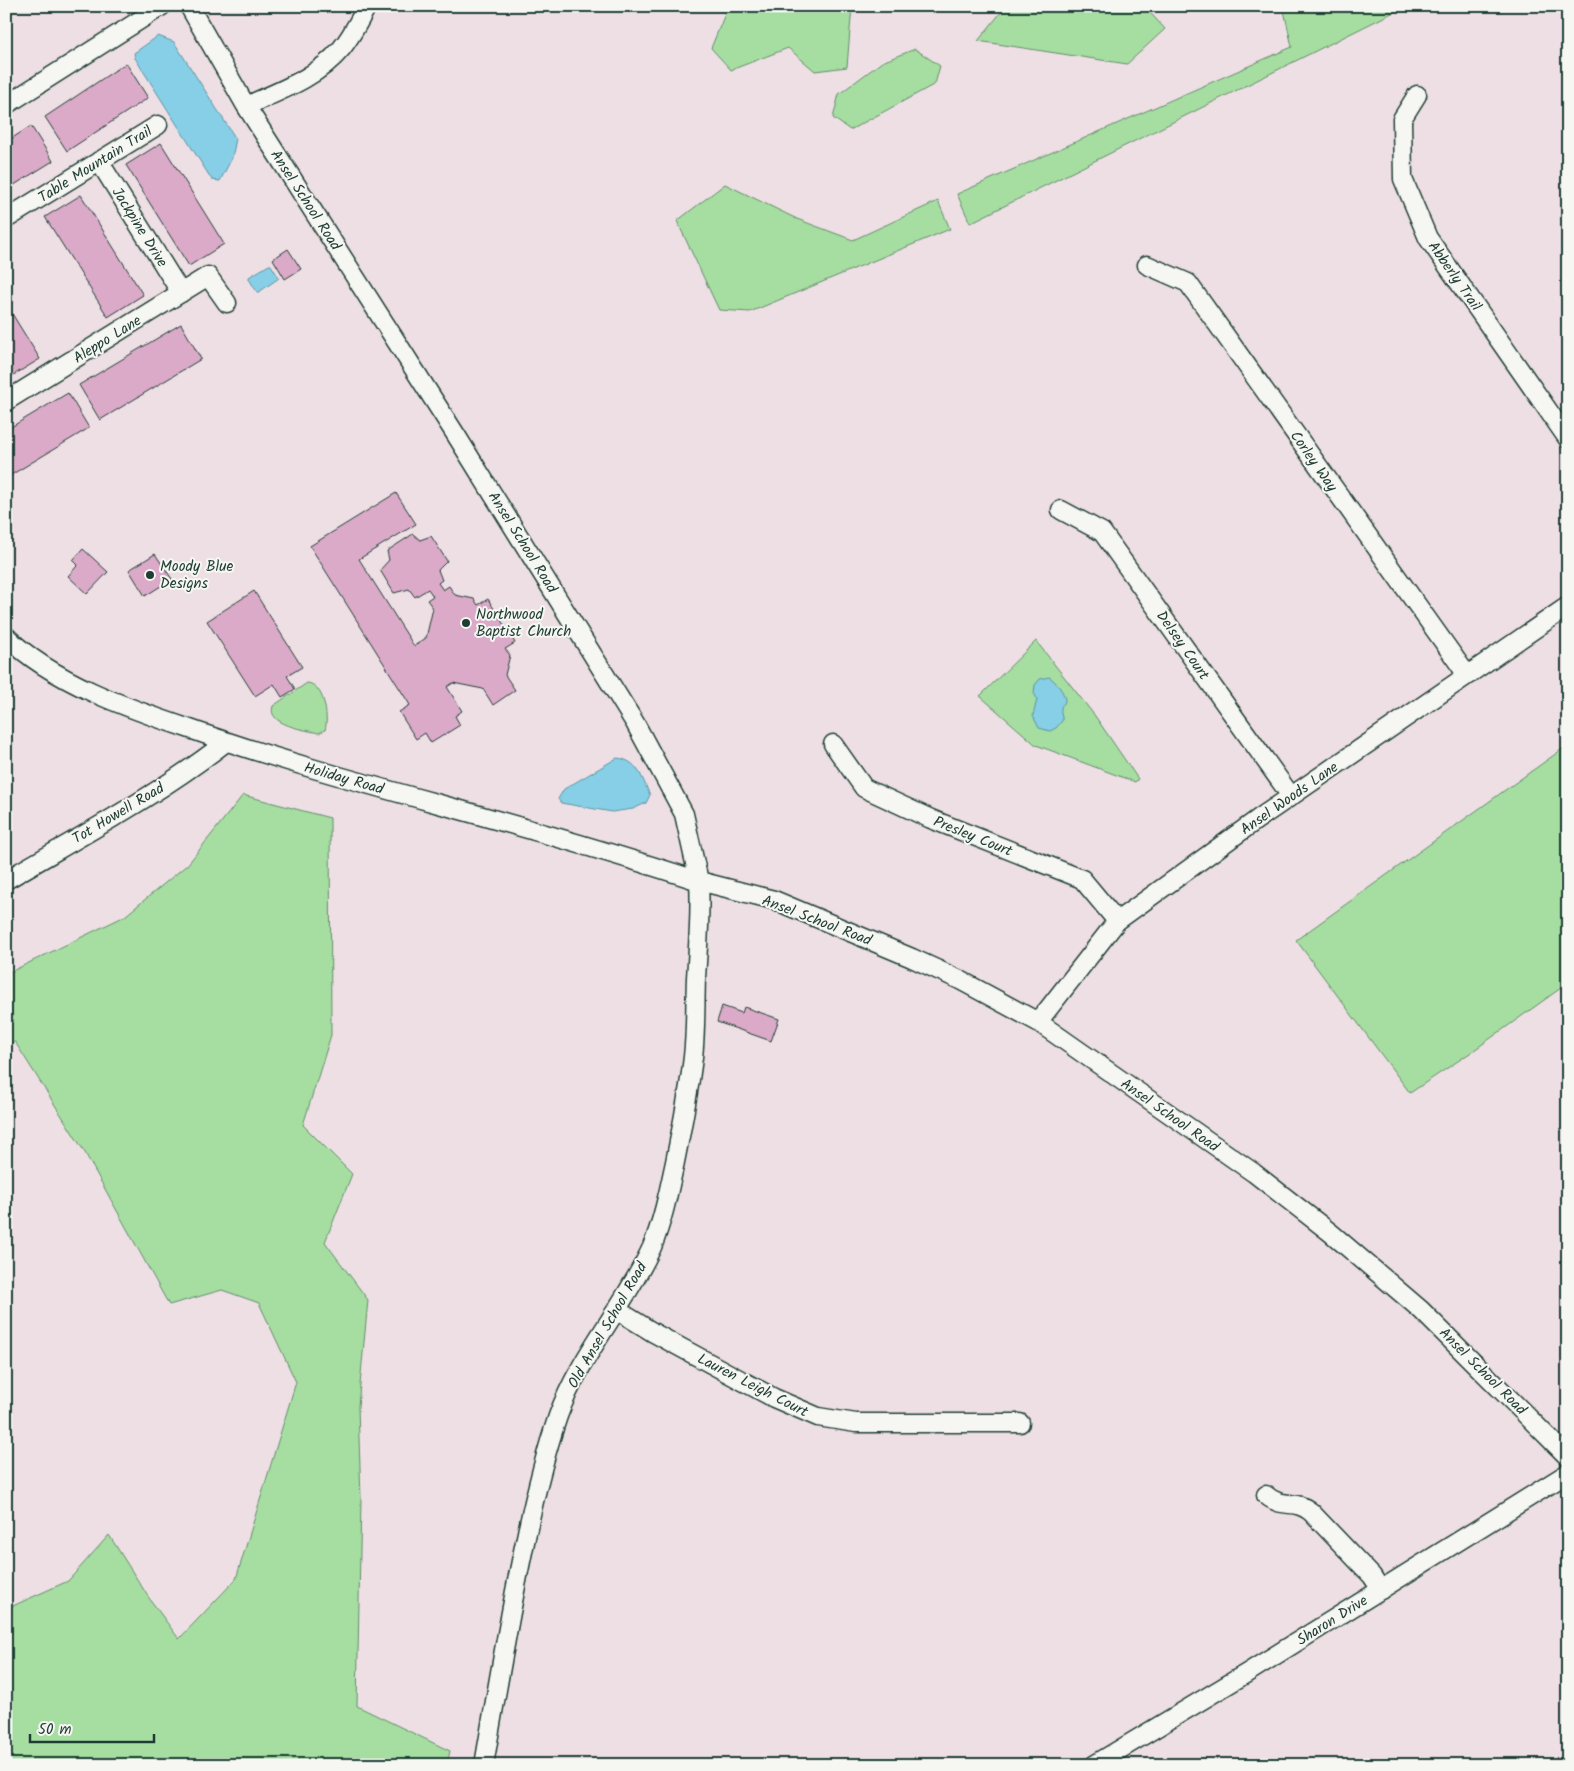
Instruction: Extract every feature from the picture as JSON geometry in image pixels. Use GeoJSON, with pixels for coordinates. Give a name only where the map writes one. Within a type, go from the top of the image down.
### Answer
{"type":"FeatureCollection","features":[{"type":"Feature","properties":{"kind":"street"},"geometry":{"type":"LineString","coordinates":[[6,105],[162,6]]}},
{"type":"Feature","properties":{"kind":"street","name":"Ansel School Road"},"geometry":{"type":"LineString","coordinates":[[189,6],[246,106],[456,434],[635,723],[684,814],[699,881],[774,900],[960,980],[1038,1022],[1254,1173],[1331,1233],[1421,1310],[1568,1457]]}},
{"type":"Feature","properties":{"kind":"street"},"geometry":{"type":"LineString","coordinates":[[246,106],[306,78],[325,65],[341,50],[366,6]]}},
{"type":"Feature","properties":{"kind":"street","name":"Abberly Trail"},"geometry":{"type":"LineString","coordinates":[[1416,95],[1402,119],[1403,179],[1428,238],[1568,439]]}},
{"type":"Feature","properties":{"kind":"street","name":"Table Mountain Trail"},"geometry":{"type":"LineString","coordinates":[[6,219],[158,125]]}},
{"type":"Feature","properties":{"kind":"street","name":"Jackpine Drive"},"geometry":{"type":"LineString","coordinates":[[99,161],[181,293]]}},
{"type":"Feature","properties":{"kind":"street","name":"Corley Way"},"geometry":{"type":"LineString","coordinates":[[1147,265],[1188,283],[1467,675]]}},
{"type":"Feature","properties":{"kind":"street","name":"Aleppo Lane"},"geometry":{"type":"LineString","coordinates":[[6,401],[208,276],[227,303]]}},
{"type":"Feature","properties":{"kind":"street","name":"Delsey Court"},"geometry":{"type":"LineString","coordinates":[[1061,510],[1102,532],[1291,796]]}},
{"type":"Feature","properties":{"kind":"street","name":"Ansel Woods Lane"},"geometry":{"type":"LineString","coordinates":[[1038,1022],[1118,921],[1291,796],[1568,606]]}},
{"type":"Feature","properties":{"kind":"street","name":"Holiday Road"},"geometry":{"type":"LineString","coordinates":[[6,636],[33,658],[110,700],[226,742],[319,771],[480,815],[699,881]]}},
{"type":"Feature","properties":{"kind":"street","name":"Tot Howell Road"},"geometry":{"type":"LineString","coordinates":[[6,880],[194,767],[226,742]]}},
{"type":"Feature","properties":{"kind":"street","name":"Presley Court"},"geometry":{"type":"LineString","coordinates":[[833,744],[864,788],[931,819],[1082,880],[1118,921]]}},
{"type":"Feature","properties":{"kind":"street","name":"Old Ansel School Road"},"geometry":{"type":"LineString","coordinates":[[484,1765],[509,1615],[547,1451],[572,1383],[587,1355],[617,1310],[640,1270],[661,1222],[683,1125],[693,1057],[701,914],[699,881]]}},
{"type":"Feature","properties":{"kind":"street","name":"Lauren Leigh Court"},"geometry":{"type":"LineString","coordinates":[[617,1310],[774,1398],[818,1417],[856,1423],[1020,1423]]}},
{"type":"Feature","properties":{"kind":"street","name":"Sharon Drive"},"geometry":{"type":"LineString","coordinates":[[1094,1765],[1247,1673],[1568,1473]]}},
{"type":"Feature","properties":{"kind":"street"},"geometry":{"type":"LineString","coordinates":[[1266,1495],[1282,1504],[1299,1504],[1304,1506],[1372,1576],[1381,1590]]}},
{"type":"Feature","properties":{"kind":"green space"},"geometry":{"type":"Polygon","coordinates":[[[719,6],[852,6],[847,67],[815,71],[788,48],[731,70],[711,48],[725,14],[719,6]]]}},
{"type":"Feature","properties":{"kind":"green space"},"geometry":{"type":"Polygon","coordinates":[[[1006,6],[1144,6],[1165,29],[1127,64],[978,41],[1006,6]]]}},
{"type":"Feature","properties":{"kind":"green space"},"geometry":{"type":"Polygon","coordinates":[[[1283,6],[1406,6],[970,223],[957,194],[1292,47],[1283,6]]]}},
{"type":"Feature","properties":{"kind":"green space"},"geometry":{"type":"Polygon","coordinates":[[[915,49],[940,66],[935,84],[850,130],[833,118],[839,94],[882,62],[915,49]]]}},
{"type":"Feature","properties":{"kind":"green space"},"geometry":{"type":"Polygon","coordinates":[[[725,184],[797,219],[853,240],[938,201],[950,229],[750,312],[719,310],[677,221],[725,184]]]}},
{"type":"Feature","properties":{"kind":"green space"},"geometry":{"type":"Polygon","coordinates":[[[1036,641],[1095,716],[1138,779],[1135,782],[1036,745],[980,696],[1036,641]]]}},
{"type":"Feature","properties":{"kind":"green space"},"geometry":{"type":"Polygon","coordinates":[[[307,683],[318,689],[326,710],[325,730],[319,733],[289,726],[275,718],[272,712],[273,706],[307,683]]]}},
{"type":"Feature","properties":{"kind":"green space"},"geometry":{"type":"Polygon","coordinates":[[[1568,745],[1568,983],[1410,1093],[1296,940],[1568,745]]]}},
{"type":"Feature","properties":{"kind":"green space"},"geometry":{"type":"Polygon","coordinates":[[[243,795],[330,818],[331,1035],[303,1125],[352,1174],[325,1242],[368,1300],[358,1406],[361,1499],[357,1706],[450,1751],[447,1765],[6,1765],[6,1609],[68,1581],[109,1535],[149,1598],[179,1639],[236,1579],[296,1382],[259,1303],[222,1290],[169,1305],[84,1151],[15,1042],[6,1044],[6,974],[125,916],[188,864],[243,795]]]}},
{"type":"Feature","properties":{"kind":"water"},"geometry":{"type":"Polygon","coordinates":[[[158,36],[174,42],[236,139],[232,158],[220,181],[212,180],[135,58],[134,53],[158,36]]]}},
{"type":"Feature","properties":{"kind":"water"},"geometry":{"type":"Polygon","coordinates":[[[271,265],[279,278],[257,292],[249,277],[271,265]]]}},
{"type":"Feature","properties":{"kind":"water"},"geometry":{"type":"Polygon","coordinates":[[[1049,677],[1059,687],[1065,700],[1061,708],[1062,721],[1056,728],[1050,731],[1039,728],[1033,716],[1037,699],[1034,693],[1035,685],[1040,679],[1049,677]]]}},
{"type":"Feature","properties":{"kind":"water"},"geometry":{"type":"Polygon","coordinates":[[[617,758],[630,762],[642,776],[650,795],[646,803],[633,809],[612,812],[561,803],[558,799],[564,789],[617,758]]]}},
{"type":"Feature","properties":{"kind":"building"},"geometry":{"type":"Polygon","coordinates":[[[126,63],[148,98],[67,151],[45,117],[126,63]]]}},
{"type":"Feature","properties":{"kind":"building"},"geometry":{"type":"Polygon","coordinates":[[[31,126],[53,161],[6,190],[6,142],[31,126]]]}},
{"type":"Feature","properties":{"kind":"building"},"geometry":{"type":"Polygon","coordinates":[[[161,143],[224,244],[189,266],[126,165],[161,143]]]}},
{"type":"Feature","properties":{"kind":"building"},"geometry":{"type":"Polygon","coordinates":[[[81,195],[143,295],[108,317],[45,217],[81,195]]]}},
{"type":"Feature","properties":{"kind":"building"},"geometry":{"type":"Polygon","coordinates":[[[288,249],[301,269],[285,279],[273,259],[288,249]]]}},
{"type":"Feature","properties":{"kind":"building"},"geometry":{"type":"Polygon","coordinates":[[[6,304],[40,359],[7,379],[6,378],[6,304]]]}},
{"type":"Feature","properties":{"kind":"building"},"geometry":{"type":"Polygon","coordinates":[[[181,324],[201,359],[100,420],[79,385],[181,324]]]}},
{"type":"Feature","properties":{"kind":"building"},"geometry":{"type":"Polygon","coordinates":[[[68,393],[89,428],[6,478],[6,430],[68,393]]]}},
{"type":"Feature","properties":{"kind":"building","name":"Northwood Baptist Church"},"geometry":{"type":"Polygon","coordinates":[[[396,493],[416,524],[359,559],[414,646],[426,638],[433,608],[427,600],[433,596],[428,589],[415,597],[409,589],[394,593],[380,570],[389,560],[387,551],[413,534],[420,540],[431,536],[447,561],[438,570],[442,580],[438,583],[443,590],[449,586],[455,595],[474,599],[478,605],[488,599],[515,643],[505,649],[510,655],[505,675],[515,690],[493,705],[483,689],[453,683],[447,687],[462,711],[455,716],[460,725],[431,743],[425,733],[416,739],[399,712],[410,705],[310,546],[396,493]]]}},
{"type":"Feature","properties":{"kind":"building"},"geometry":{"type":"Polygon","coordinates":[[[83,549],[108,572],[87,594],[68,576],[78,565],[73,560],[83,549]]]}},
{"type":"Feature","properties":{"kind":"building","name":"Moody Blue Designs"},"geometry":{"type":"Polygon","coordinates":[[[155,554],[172,579],[145,596],[129,570],[155,554]]]}},
{"type":"Feature","properties":{"kind":"building"},"geometry":{"type":"Polygon","coordinates":[[[254,591],[302,667],[287,676],[295,689],[282,697],[274,684],[255,696],[207,621],[254,591]]]}},
{"type":"Feature","properties":{"kind":"building"},"geometry":{"type":"Polygon","coordinates":[[[722,1006],[742,1013],[744,1007],[779,1019],[771,1041],[717,1022],[722,1006]]]}},
{"type":"Feature","properties":{"kind":"place","name":"Moody Blue Designs"},"geometry":{"type":"Point","coordinates":[150,575]}},
{"type":"Feature","properties":{"kind":"place","name":"Northwood Baptist Church"},"geometry":{"type":"Point","coordinates":[466,623]}}]}
